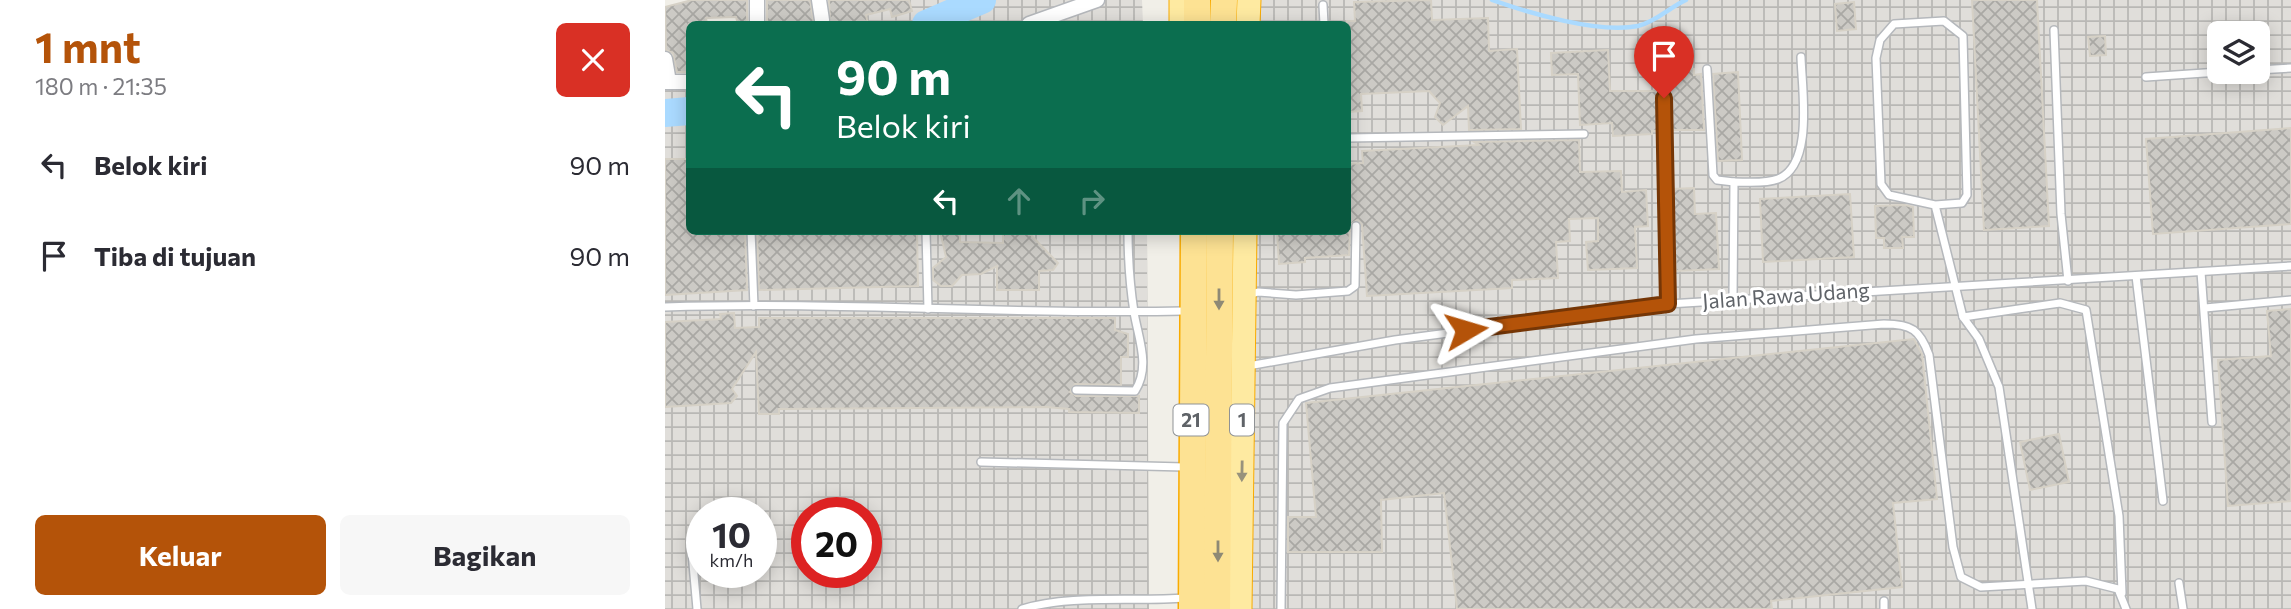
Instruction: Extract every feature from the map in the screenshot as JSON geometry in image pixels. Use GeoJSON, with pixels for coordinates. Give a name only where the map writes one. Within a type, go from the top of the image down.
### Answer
{"type":"FeatureCollection","features":[{"type":"Feature","properties":{"kind":"highway"},"geometry":{"type":"LineString","coordinates":[[1181,0],[1181,21]]}},
{"type":"Feature","properties":{"kind":"highway"},"geometry":{"type":"LineString","coordinates":[[1197,21],[1198,0]]}},
{"type":"Feature","properties":{"kind":"highway"},"geometry":{"type":"LineString","coordinates":[[1223,21],[1224,0]]}},
{"type":"Feature","properties":{"kind":"highway"},"geometry":{"type":"LineString","coordinates":[[1248,21],[1249,0]]}},
{"type":"Feature","properties":{"kind":"highway"},"geometry":{"type":"LineString","coordinates":[[1182,235],[1187,605]]}},
{"type":"Feature","properties":{"kind":"highway","name":"21"},"geometry":{"type":"LineString","coordinates":[[1187,605],[1194,235]]}},
{"type":"Feature","properties":{"kind":"highway","name":"21"},"geometry":{"type":"LineString","coordinates":[[1217,609],[1220,235]]}},
{"type":"Feature","properties":{"kind":"highway","name":"1"},"geometry":{"type":"LineString","coordinates":[[1240,609],[1245,235]]}},
{"type":"Feature","properties":{"kind":"street"},"geometry":{"type":"LineString","coordinates":[[757,0],[757,21]]}},
{"type":"Feature","properties":{"kind":"street"},"geometry":{"type":"LineString","coordinates":[[819,0],[823,20]]}},
{"type":"Feature","properties":{"kind":"street"},"geometry":{"type":"LineString","coordinates":[[1038,21],[1097,0]]}},
{"type":"Feature","properties":{"kind":"street"},"geometry":{"type":"LineString","coordinates":[[665,59],[667,82],[686,82]]}},
{"type":"Feature","properties":{"kind":"lane"},"geometry":{"type":"LineString","coordinates":[[1323,5],[1324,21]]}},
{"type":"Feature","properties":{"kind":"lane"},"geometry":{"type":"LineString","coordinates":[[1915,20],[1944,21],[1963,36],[1967,195],[1962,203],[1935,205],[1889,195],[1881,184],[1877,58],[1880,40],[1894,24],[1915,20]]}},
{"type":"Feature","properties":{"kind":"lane"},"geometry":{"type":"LineString","coordinates":[[2054,30],[2061,214],[2069,281]]}},
{"type":"Feature","properties":{"kind":"lane"},"geometry":{"type":"LineString","coordinates":[[1707,69],[1713,175],[1717,180],[1734,182],[1776,180],[1792,170],[1800,154],[1801,57]]}},
{"type":"Feature","properties":{"kind":"lane"},"geometry":{"type":"LineString","coordinates":[[2270,69],[2291,68]]}},
{"type":"Feature","properties":{"kind":"lane"},"geometry":{"type":"LineString","coordinates":[[1663,72],[1668,304]]}},
{"type":"Feature","properties":{"kind":"lane"},"geometry":{"type":"LineString","coordinates":[[2146,77],[2207,73]]}},
{"type":"Feature","properties":{"kind":"lane"},"geometry":{"type":"LineString","coordinates":[[1351,138],[1584,134]]}},
{"type":"Feature","properties":{"kind":"lane"},"geometry":{"type":"LineString","coordinates":[[1733,299],[1734,182]]}},
{"type":"Feature","properties":{"kind":"lane"},"geometry":{"type":"LineString","coordinates":[[1935,205],[1963,317],[1979,339],[1999,387],[2032,609]]}},
{"type":"Feature","properties":{"kind":"lane"},"geometry":{"type":"LineString","coordinates":[[1245,296],[1258,292],[1296,295],[1348,291],[1355,286],[1357,272],[1356,226]]}},
{"type":"Feature","properties":{"kind":"lane"},"geometry":{"type":"LineString","coordinates":[[751,235],[754,306]]}},
{"type":"Feature","properties":{"kind":"lane"},"geometry":{"type":"LineString","coordinates":[[926,235],[928,309]]}},
{"type":"Feature","properties":{"kind":"lane"},"geometry":{"type":"LineString","coordinates":[[1076,390],[1136,391],[1143,371],[1134,311],[1128,235]]}},
{"type":"Feature","properties":{"kind":"lane","name":"Jalan Rawa Udang"},"geometry":{"type":"LineString","coordinates":[[1243,367],[1395,340],[1668,304],[2291,266]]}},
{"type":"Feature","properties":{"kind":"lane"},"geometry":{"type":"LineString","coordinates":[[2201,272],[2212,422]]}},
{"type":"Feature","properties":{"kind":"lane"},"geometry":{"type":"LineString","coordinates":[[2132,277],[2163,501]]}},
{"type":"Feature","properties":{"kind":"lane"},"geometry":{"type":"LineString","coordinates":[[2205,307],[2291,300]]}},
{"type":"Feature","properties":{"kind":"lane"},"geometry":{"type":"LineString","coordinates":[[1963,317],[2060,303],[2086,310],[2119,516],[2122,597]]}},
{"type":"Feature","properties":{"kind":"lane"},"geometry":{"type":"LineString","coordinates":[[665,307],[1183,311]]}},
{"type":"Feature","properties":{"kind":"lane"},"geometry":{"type":"LineString","coordinates":[[1282,609],[1283,423],[1299,399],[1330,387],[1497,364],[1755,332],[1884,324],[1905,324],[1916,329],[1929,355],[1953,547],[1961,577],[1981,587],[2086,581],[2117,589],[2126,609]]}},
{"type":"Feature","properties":{"kind":"lane"},"geometry":{"type":"LineString","coordinates":[[981,462],[1184,467]]}},
{"type":"Feature","properties":{"kind":"lane"},"geometry":{"type":"LineString","coordinates":[[2179,583],[2183,609]]}},
{"type":"Feature","properties":{"kind":"lane"},"geometry":{"type":"LineString","coordinates":[[695,588],[697,609]]}},
{"type":"Feature","properties":{"kind":"lane"},"geometry":{"type":"LineString","coordinates":[[1022,609],[1080,601],[1187,605]]}},
{"type":"Feature","properties":{"kind":"shaded area"},"geometry":{"type":"Polygon","coordinates":[[[881,0],[1142,0],[1143,21],[820,21],[821,15],[852,11],[881,0]]]}},
{"type":"Feature","properties":{"kind":"shaded area"},"geometry":{"type":"Polygon","coordinates":[[[1249,0],[2291,0],[2291,609],[1238,609],[1245,235],[1351,235],[1351,21],[1248,21],[1249,0]]]}},
{"type":"Feature","properties":{"kind":"shaded area"},"geometry":{"type":"Polygon","coordinates":[[[686,74],[686,235],[1147,235],[1149,609],[665,609],[665,79],[669,75],[686,74]]]}},
{"type":"Feature","properties":{"kind":"building"},"geometry":{"type":"Polygon","coordinates":[[[692,0],[747,0],[747,21],[737,21],[736,17],[686,21],[686,72],[677,72],[673,53],[666,50],[665,7],[692,0]]]}},
{"type":"Feature","properties":{"kind":"building"},"geometry":{"type":"Polygon","coordinates":[[[767,0],[810,0],[814,21],[767,21],[767,0]]]}},
{"type":"Feature","properties":{"kind":"building"},"geometry":{"type":"Polygon","coordinates":[[[829,0],[909,0],[912,11],[892,17],[890,9],[866,15],[867,21],[830,21],[829,0]]]}},
{"type":"Feature","properties":{"kind":"building"},"geometry":{"type":"Polygon","coordinates":[[[1431,0],[1432,20],[1488,18],[1489,51],[1517,49],[1521,129],[1469,130],[1468,106],[1443,125],[1435,117],[1440,103],[1429,91],[1361,94],[1362,111],[1351,112],[1351,21],[1355,21],[1354,2],[1431,0]]]}},
{"type":"Feature","properties":{"kind":"building"},"geometry":{"type":"Polygon","coordinates":[[[1972,0],[2037,0],[2049,226],[1984,230],[1972,0]]]}},
{"type":"Feature","properties":{"kind":"building"},"geometry":{"type":"Polygon","coordinates":[[[1854,2],[1856,29],[1837,31],[1835,4],[1854,2]]]}},
{"type":"Feature","properties":{"kind":"building"},"geometry":{"type":"Polygon","coordinates":[[[2105,36],[2106,55],[2090,56],[2088,37],[2105,36]]]}},
{"type":"Feature","properties":{"kind":"building"},"geometry":{"type":"Polygon","coordinates":[[[1608,50],[1610,91],[1657,91],[1658,131],[1652,131],[1652,134],[1613,136],[1612,123],[1580,125],[1578,74],[1552,75],[1551,53],[1608,50]]]}},
{"type":"Feature","properties":{"kind":"building"},"geometry":{"type":"Polygon","coordinates":[[[1668,69],[1694,69],[1694,75],[1701,74],[1704,130],[1670,130],[1668,69]]]}},
{"type":"Feature","properties":{"kind":"building"},"geometry":{"type":"Polygon","coordinates":[[[1738,72],[1742,160],[1718,161],[1713,74],[1738,72]]]}},
{"type":"Feature","properties":{"kind":"building"},"geometry":{"type":"Polygon","coordinates":[[[2291,128],[2291,224],[2153,234],[2146,139],[2291,128]]]}},
{"type":"Feature","properties":{"kind":"building"},"geometry":{"type":"Polygon","coordinates":[[[1579,140],[1580,172],[1621,171],[1622,192],[1646,190],[1648,226],[1635,227],[1637,268],[1588,270],[1586,242],[1598,241],[1598,218],[1569,219],[1570,241],[1556,242],[1558,278],[1512,280],[1512,288],[1367,296],[1362,225],[1357,220],[1351,224],[1351,164],[1363,163],[1362,151],[1479,145],[1474,142],[1579,140]]]}},
{"type":"Feature","properties":{"kind":"building"},"geometry":{"type":"Polygon","coordinates":[[[665,159],[686,159],[686,235],[745,235],[747,290],[665,295],[665,159]]]}},
{"type":"Feature","properties":{"kind":"building"},"geometry":{"type":"Polygon","coordinates":[[[1694,188],[1695,214],[1716,213],[1719,269],[1676,271],[1672,189],[1694,188]]]}},
{"type":"Feature","properties":{"kind":"building"},"geometry":{"type":"Polygon","coordinates":[[[1850,194],[1854,257],[1763,262],[1760,199],[1850,194]]]}},
{"type":"Feature","properties":{"kind":"building"},"geometry":{"type":"Polygon","coordinates":[[[1875,206],[1913,207],[1914,237],[1902,237],[1903,248],[1884,248],[1884,238],[1876,238],[1875,206]]]}},
{"type":"Feature","properties":{"kind":"building"},"geometry":{"type":"Polygon","coordinates":[[[757,235],[917,235],[918,286],[759,290],[757,235]]]}},
{"type":"Feature","properties":{"kind":"building"},"geometry":{"type":"Polygon","coordinates":[[[941,235],[960,235],[960,242],[1003,243],[1003,235],[1031,235],[1058,263],[1053,270],[1039,271],[1039,290],[997,290],[997,266],[981,274],[962,275],[952,286],[941,286],[933,280],[933,268],[946,257],[941,235]]]}},
{"type":"Feature","properties":{"kind":"building"},"geometry":{"type":"Polygon","coordinates":[[[1277,235],[1350,235],[1349,255],[1305,258],[1305,262],[1279,264],[1277,235]]]}},
{"type":"Feature","properties":{"kind":"building"},"geometry":{"type":"Polygon","coordinates":[[[2291,309],[2291,501],[2228,506],[2218,360],[2271,356],[2267,311],[2291,309]]]}},
{"type":"Feature","properties":{"kind":"building"},"geometry":{"type":"Polygon","coordinates":[[[734,313],[735,328],[759,327],[759,318],[1115,318],[1115,330],[1128,334],[1128,357],[1121,357],[1121,385],[1075,384],[1070,392],[1076,396],[1139,396],[1139,413],[1069,412],[1069,409],[1046,407],[779,409],[779,414],[759,414],[756,352],[732,389],[737,396],[731,403],[665,407],[665,322],[721,319],[720,314],[734,313]]]}},
{"type":"Feature","properties":{"kind":"building"},"geometry":{"type":"Polygon","coordinates":[[[1914,339],[1922,354],[1937,499],[1893,503],[1902,587],[1771,601],[1772,609],[1457,609],[1444,493],[1381,500],[1382,552],[1288,552],[1288,517],[1316,517],[1306,403],[1914,339]]]}},
{"type":"Feature","properties":{"kind":"building"},"geometry":{"type":"Polygon","coordinates":[[[2059,434],[2069,482],[2030,490],[2020,442],[2059,434]]]}},
{"type":"Feature","properties":{"kind":"waterway"},"geometry":{"type":"LineString","coordinates":[[933,21],[982,0]]}},
{"type":"Feature","properties":{"kind":"waterway"},"geometry":{"type":"LineString","coordinates":[[1492,0],[1564,21],[1622,28],[1645,24],[1686,0]]}},
{"type":"Feature","properties":{"kind":"waterway"},"geometry":{"type":"LineString","coordinates":[[665,113],[686,111]]}},
{"type":"Feature","properties":{"kind":"route"},"geometry":{"type":"LineString","coordinates":[[1466,330],[1668,304],[1664,98]]}}]}
